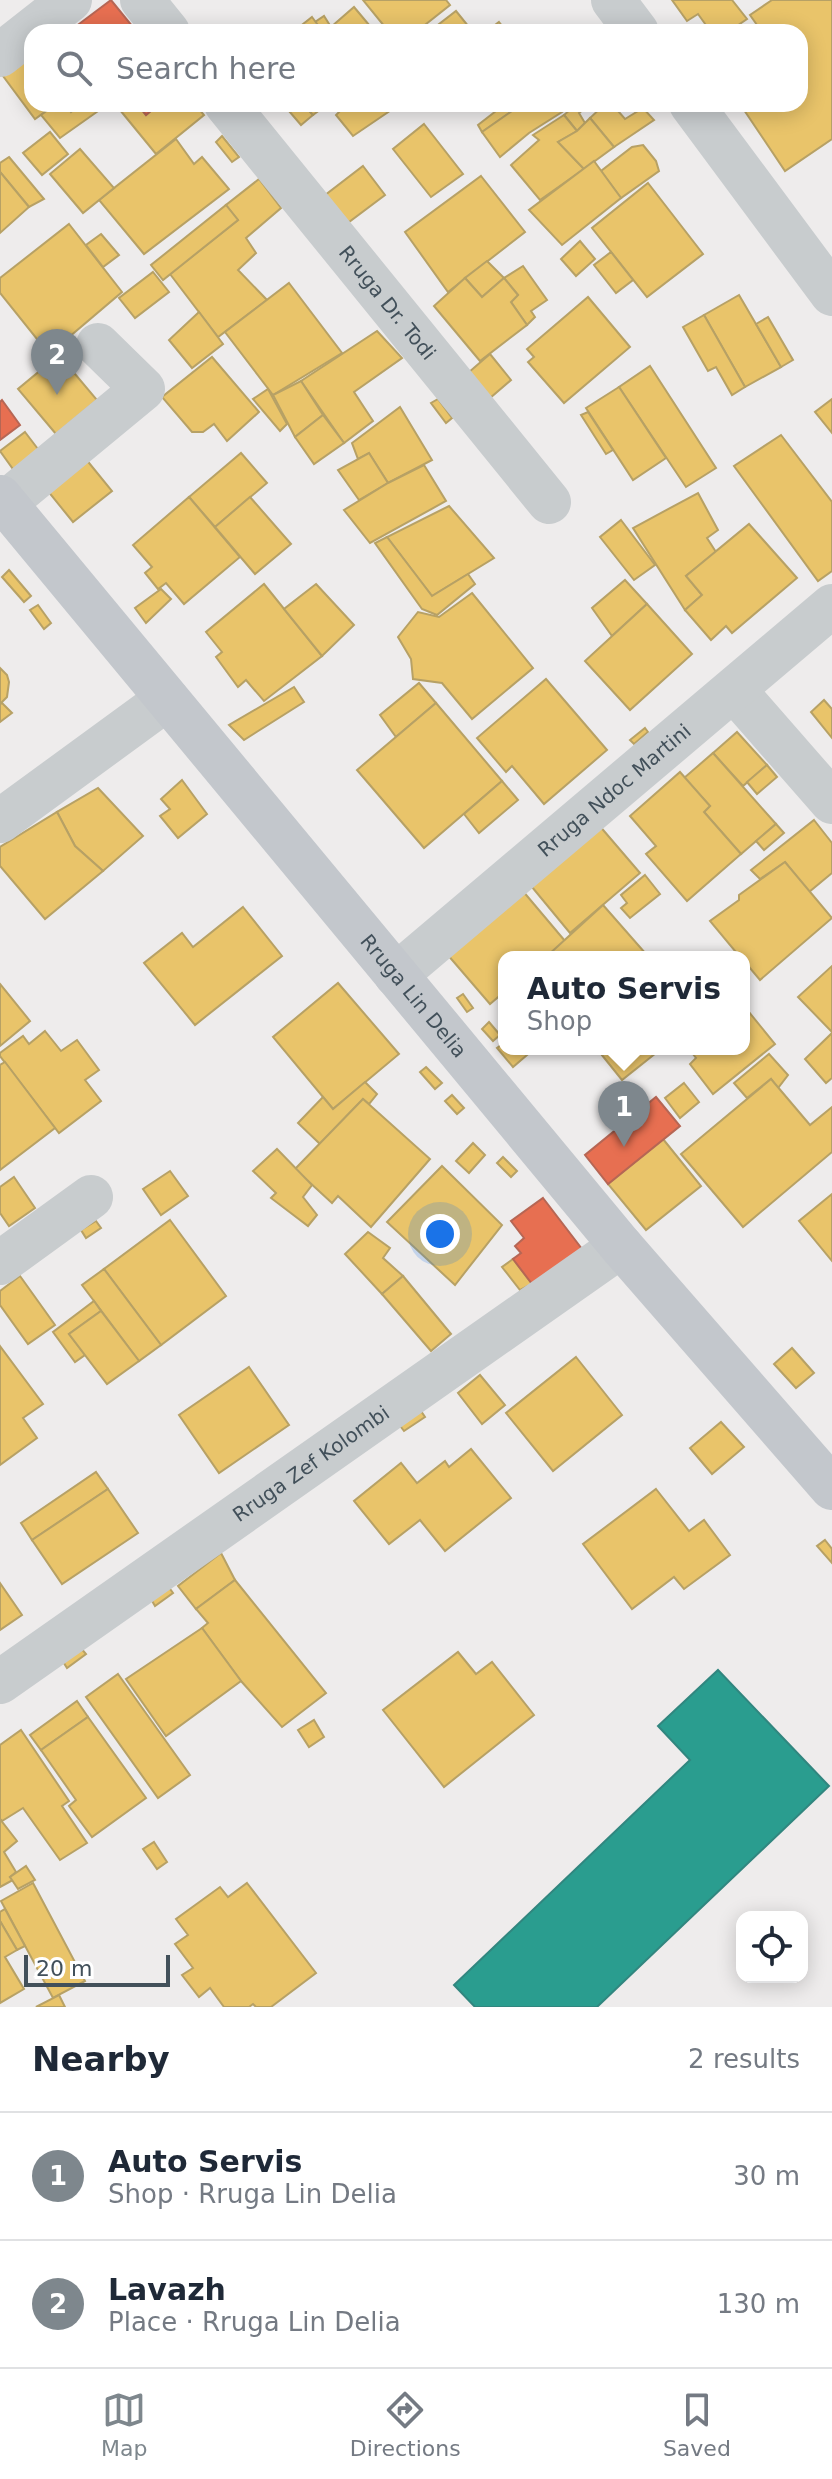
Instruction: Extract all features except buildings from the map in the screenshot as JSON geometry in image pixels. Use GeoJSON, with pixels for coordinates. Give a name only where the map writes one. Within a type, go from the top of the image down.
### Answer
{"type":"FeatureCollection","features":[{"type":"Feature","properties":{"kind":"main road","name":"Rruga Lin Delia"},"geometry":{"type":"LineString","coordinates":[[2,500],[621,1246],[832,1488]]}},
{"type":"Feature","properties":{"kind":"street"},"geometry":{"type":"LineString","coordinates":[[39,24],[70,0]]}},
{"type":"Feature","properties":{"kind":"street"},"geometry":{"type":"LineString","coordinates":[[142,0],[162,24]]}},
{"type":"Feature","properties":{"kind":"street"},"geometry":{"type":"LineString","coordinates":[[613,0],[631,24]]}},
{"type":"Feature","properties":{"kind":"street"},"geometry":{"type":"LineString","coordinates":[[0,55],[24,36]]}},
{"type":"Feature","properties":{"kind":"street","name":"Rruga Dr. Todi"},"geometry":{"type":"LineString","coordinates":[[232,112],[549,502]]}},
{"type":"Feature","properties":{"kind":"street"},"geometry":{"type":"LineString","coordinates":[[697,112],[832,294]]}},
{"type":"Feature","properties":{"kind":"street"},"geometry":{"type":"LineString","coordinates":[[2,500],[143,389],[98,345]]}},
{"type":"Feature","properties":{"kind":"street","name":"Rruga Ndoc Martini"},"geometry":{"type":"LineString","coordinates":[[396,975],[832,606]]}},
{"type":"Feature","properties":{"kind":"street"},"geometry":{"type":"LineString","coordinates":[[734,690],[832,802]]}},
{"type":"Feature","properties":{"kind":"street"},"geometry":{"type":"LineString","coordinates":[[0,821],[167,699]]}},
{"type":"Feature","properties":{"kind":"street"},"geometry":{"type":"LineString","coordinates":[[0,1263],[91,1197]]}},
{"type":"Feature","properties":{"kind":"street","name":"Rruga Zef Kolombi"},"geometry":{"type":"LineString","coordinates":[[0,1682],[621,1246]]}},
{"type":"Feature","properties":{"kind":"place","name":"Lavazh"},"geometry":{"type":"Point","coordinates":[57,395]}},
{"type":"Feature","properties":{"kind":"place","name":"Auto Servis"},"geometry":{"type":"Point","coordinates":[624,1147]}}]}
